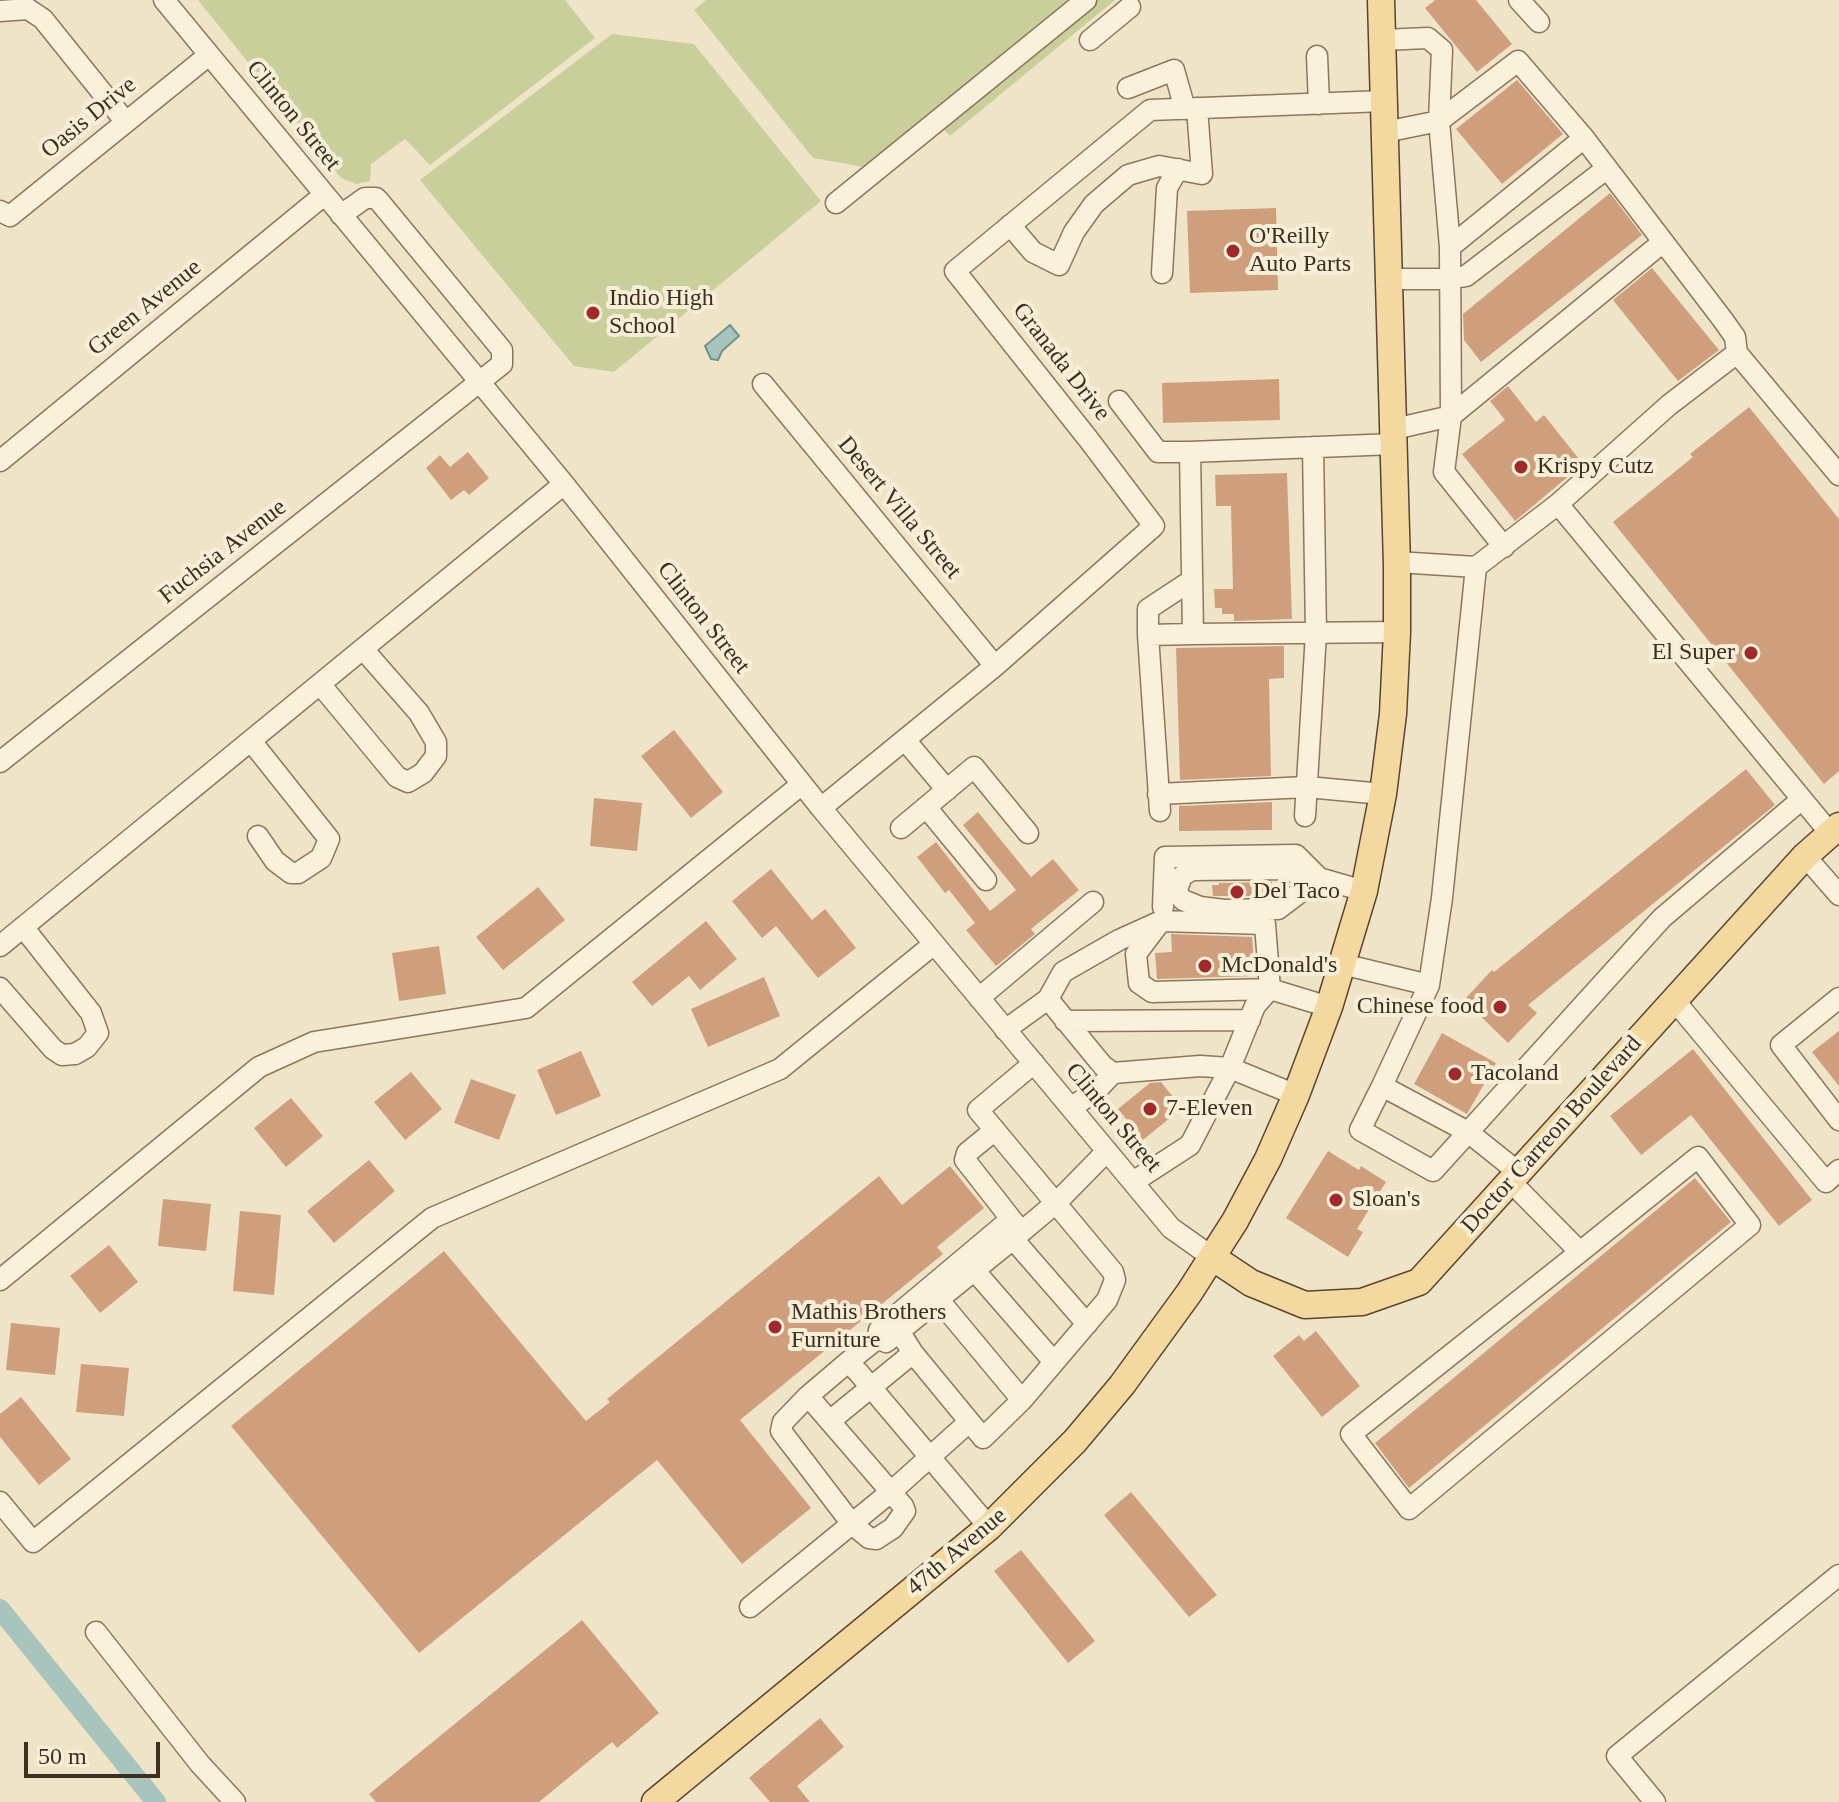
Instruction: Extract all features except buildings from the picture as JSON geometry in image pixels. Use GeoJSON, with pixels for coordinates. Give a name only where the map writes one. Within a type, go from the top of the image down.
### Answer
{"type":"FeatureCollection","features":[{"type":"Feature","properties":{"kind":"main road","name":"47th Avenue"},"geometry":{"type":"LineString","coordinates":[[655,1802],[989,1527],[1045,1472],[1122,1385],[1173,1316],[1235,1221],[1268,1159],[1296,1095],[1329,1007],[1364,891],[1383,794],[1393,714],[1397,562],[1381,0]]}},
{"type":"Feature","properties":{"kind":"main road","name":"Doctor Carreon Boulevard"},"geometry":{"type":"LineString","coordinates":[[1212,1257],[1251,1283],[1305,1305],[1362,1302],[1419,1282],[1805,856],[1835,829]]}},
{"type":"Feature","properties":{"kind":"street","name":"Clinton Street"},"geometry":{"type":"LineString","coordinates":[[164,0],[564,484],[821,808],[1005,1030],[1171,1228],[1212,1257]]}},
{"type":"Feature","properties":{"kind":"street"},"geometry":{"type":"LineString","coordinates":[[836,203],[1086,0]]}},
{"type":"Feature","properties":{"kind":"street"},"geometry":{"type":"LineString","coordinates":[[1519,0],[1539,22]]}},
{"type":"Feature","properties":{"kind":"street"},"geometry":{"type":"LineString","coordinates":[[1090,40],[1130,7]]}},
{"type":"Feature","properties":{"kind":"street"},"geometry":{"type":"LineString","coordinates":[[0,11],[28,9],[43,19],[125,121]]}},
{"type":"Feature","properties":{"kind":"street"},"geometry":{"type":"LineString","coordinates":[[1382,40],[1428,38],[1442,50],[1439,121],[1450,247],[1451,416],[1444,472],[1504,547]]}},
{"type":"Feature","properties":{"kind":"street","name":"Oasis Drive"},"geometry":{"type":"LineString","coordinates":[[0,211],[10,216],[209,55]]}},
{"type":"Feature","properties":{"kind":"street"},"geometry":{"type":"LineString","coordinates":[[1317,56],[1319,104]]}},
{"type":"Feature","properties":{"kind":"street"},"geometry":{"type":"LineString","coordinates":[[1385,132],[1439,121],[1518,61],[1584,138],[1735,337],[1737,353],[1839,475]]}},
{"type":"Feature","properties":{"kind":"street"},"geometry":{"type":"LineString","coordinates":[[1010,225],[1033,252],[1059,265],[1074,232],[1094,204],[1128,175],[1159,166],[1202,174],[1191,108],[1174,70],[1128,88]]}},
{"type":"Feature","properties":{"kind":"street","name":"Granada Drive"},"geometry":{"type":"LineString","coordinates":[[821,808],[995,666],[1154,526],[955,271],[1150,110],[1384,101]]}},
{"type":"Feature","properties":{"kind":"street"},"geometry":{"type":"LineString","coordinates":[[1450,247],[1584,138]]}},
{"type":"Feature","properties":{"kind":"street"},"geometry":{"type":"LineString","coordinates":[[1162,273],[1167,188],[1178,169]]}},
{"type":"Feature","properties":{"kind":"street"},"geometry":{"type":"LineString","coordinates":[[1390,279],[1466,276],[1606,169]]}},
{"type":"Feature","properties":{"kind":"street","name":"Green Avenue"},"geometry":{"type":"LineString","coordinates":[[0,461],[324,195]]}},
{"type":"Feature","properties":{"kind":"street","name":"Fuchsia Avenue"},"geometry":{"type":"LineString","coordinates":[[0,762],[502,364],[502,350],[376,198],[365,198],[341,215]]}},
{"type":"Feature","properties":{"kind":"street"},"geometry":{"type":"LineString","coordinates":[[1119,401],[1158,452],[1313,447],[1394,437],[1451,416],[1663,242]]}},
{"type":"Feature","properties":{"kind":"street"},"geometry":{"type":"LineString","coordinates":[[1397,562],[1476,567],[1558,504],[1669,405],[1737,353]]}},
{"type":"Feature","properties":{"kind":"street","name":"Desert Villa Street"},"geometry":{"type":"LineString","coordinates":[[763,384],[995,666]]}},
{"type":"Feature","properties":{"kind":"street"},"geometry":{"type":"LineString","coordinates":[[1305,816],[1316,633],[1313,447]]}},
{"type":"Feature","properties":{"kind":"street"},"geometry":{"type":"LineString","coordinates":[[1190,452],[1193,634]]}},
{"type":"Feature","properties":{"kind":"street"},"geometry":{"type":"LineString","coordinates":[[0,946],[564,484]]}},
{"type":"Feature","properties":{"kind":"street"},"geometry":{"type":"LineString","coordinates":[[1558,504],[1802,799],[1835,829]]}},
{"type":"Feature","properties":{"kind":"street"},"geometry":{"type":"LineString","coordinates":[[1476,567],[1442,898],[1429,985],[1360,1130],[1433,1171],[1662,918],[1802,799]]}},
{"type":"Feature","properties":{"kind":"street"},"geometry":{"type":"LineString","coordinates":[[1192,580],[1148,609],[1159,803],[1307,787],[1383,794]]}},
{"type":"Feature","properties":{"kind":"street"},"geometry":{"type":"LineString","coordinates":[[1148,635],[1397,632]]}},
{"type":"Feature","properties":{"kind":"street"},"geometry":{"type":"LineString","coordinates":[[320,684],[397,777],[408,782],[423,773],[436,756],[436,742],[419,713],[363,649]]}},
{"type":"Feature","properties":{"kind":"street"},"geometry":{"type":"LineString","coordinates":[[905,740],[947,790]]}},
{"type":"Feature","properties":{"kind":"street"},"geometry":{"type":"LineString","coordinates":[[251,741],[329,839],[321,858],[298,873],[291,873],[275,861],[258,836]]}},
{"type":"Feature","properties":{"kind":"street"},"geometry":{"type":"LineString","coordinates":[[901,828],[974,767],[1028,833]]}},
{"type":"Feature","properties":{"kind":"street"},"geometry":{"type":"LineString","coordinates":[[0,1280],[259,1067],[314,1042],[526,1008],[802,784]]}},
{"type":"Feature","properties":{"kind":"street"},"geometry":{"type":"LineString","coordinates":[[926,807],[986,880]]}},
{"type":"Feature","properties":{"kind":"street"},"geometry":{"type":"LineString","coordinates":[[1319,878],[1296,855],[1165,857],[1162,914],[1136,954],[1139,983],[1152,992],[1270,989],[1329,1007]]}},
{"type":"Feature","properties":{"kind":"street"},"geometry":{"type":"LineString","coordinates":[[1805,856],[1839,895]]}},
{"type":"Feature","properties":{"kind":"street"},"geometry":{"type":"LineString","coordinates":[[1319,878],[1278,909],[1200,907],[1183,900],[1176,892],[1182,876],[1192,870],[1281,869],[1319,878],[1364,891]]}},
{"type":"Feature","properties":{"kind":"street"},"geometry":{"type":"LineString","coordinates":[[979,998],[1093,902]]}},
{"type":"Feature","properties":{"kind":"street"},"geometry":{"type":"LineString","coordinates":[[1005,1030],[1048,999],[1063,972],[1162,914],[1265,924],[1270,989],[1255,1006],[1230,1068],[1190,1145],[1133,1182]]}},
{"type":"Feature","properties":{"kind":"street"},"geometry":{"type":"LineString","coordinates":[[0,988],[53,1049],[62,1055],[75,1054],[87,1047],[98,1033],[91,1013],[23,927]]}},
{"type":"Feature","properties":{"kind":"street"},"geometry":{"type":"LineString","coordinates":[[0,1502],[33,1542],[432,1218],[780,1069],[934,944]]}},
{"type":"Feature","properties":{"kind":"street"},"geometry":{"type":"LineString","coordinates":[[1342,964],[1429,985]]}},
{"type":"Feature","properties":{"kind":"street"},"geometry":{"type":"LineString","coordinates":[[1839,998],[1781,1045],[1839,1120]]}},
{"type":"Feature","properties":{"kind":"street"},"geometry":{"type":"LineString","coordinates":[[1048,999],[1103,1066],[1113,1073],[1200,1066],[1230,1068],[1296,1095]]}},
{"type":"Feature","properties":{"kind":"street"},"geometry":{"type":"LineString","coordinates":[[1674,1000],[1826,1182],[1839,1170]]}},
{"type":"Feature","properties":{"kind":"street"},"geometry":{"type":"LineString","coordinates":[[1065,1021],[1250,1020]]}},
{"type":"Feature","properties":{"kind":"street"},"geometry":{"type":"LineString","coordinates":[[899,1331],[913,1353],[983,1438],[1022,1400],[1107,1300],[1115,1280],[1113,1272],[978,1110],[1034,1063]]}},
{"type":"Feature","properties":{"kind":"street"},"geometry":{"type":"LineString","coordinates":[[1071,1108],[1098,1089],[1113,1073]]}},
{"type":"Feature","properties":{"kind":"street"},"geometry":{"type":"LineString","coordinates":[[1382,1086],[1468,1132],[1514,1177],[1580,1252]]}},
{"type":"Feature","properties":{"kind":"street"},"geometry":{"type":"LineString","coordinates":[[995,1130],[967,1153],[965,1160],[1087,1324]]}},
{"type":"Feature","properties":{"kind":"street"},"geometry":{"type":"LineString","coordinates":[[808,1396],[892,1491],[905,1511],[893,1528],[876,1539],[869,1538],[852,1524],[781,1431],[783,1422],[808,1396],[878,1338],[879,1330],[1057,1202],[1107,1151]]}},
{"type":"Feature","properties":{"kind":"street"},"geometry":{"type":"LineString","coordinates":[[1698,1157],[1750,1225],[1409,1509],[1351,1434],[1580,1252],[1698,1157]]}},
{"type":"Feature","properties":{"kind":"street"},"geometry":{"type":"LineString","coordinates":[[878,1338],[886,1342],[974,1270],[1015,1230]]}},
{"type":"Feature","properties":{"kind":"street"},"geometry":{"type":"LineString","coordinates":[[974,1270],[1054,1362]]}},
{"type":"Feature","properties":{"kind":"street"},"geometry":{"type":"LineString","coordinates":[[938,1299],[1022,1400]]}},
{"type":"Feature","properties":{"kind":"street"},"geometry":{"type":"LineString","coordinates":[[831,1420],[913,1353]]}},
{"type":"Feature","properties":{"kind":"street"},"geometry":{"type":"LineString","coordinates":[[848,1362],[989,1527]]}},
{"type":"Feature","properties":{"kind":"street"},"geometry":{"type":"LineString","coordinates":[[750,1607],[930,1459],[969,1422]]}},
{"type":"Feature","properties":{"kind":"street"},"geometry":{"type":"LineString","coordinates":[[1655,1802],[1617,1756],[1839,1575]]}},
{"type":"Feature","properties":{"kind":"street"},"geometry":{"type":"LineString","coordinates":[[96,1632],[200,1764],[235,1802]]}},
{"type":"Feature","properties":{"kind":"green space"},"geometry":{"type":"Polygon","coordinates":[[[198,0],[565,0],[595,38],[430,165],[405,139],[371,164],[370,181],[356,184],[341,178],[198,0]]]}},
{"type":"Feature","properties":{"kind":"green space"},"geometry":{"type":"Polygon","coordinates":[[[706,0],[1115,0],[950,136],[934,119],[870,168],[813,158],[694,10],[706,0]]]}},
{"type":"Feature","properties":{"kind":"green space"},"geometry":{"type":"Polygon","coordinates":[[[612,34],[694,44],[821,201],[614,372],[574,366],[420,180],[612,34]]]}},
{"type":"Feature","properties":{"kind":"water"},"geometry":{"type":"Polygon","coordinates":[[[730,325],[739,336],[722,351],[718,360],[711,359],[705,346],[730,325]]]}},
{"type":"Feature","properties":{"kind":"waterway"},"geometry":{"type":"LineString","coordinates":[[0,1609],[156,1802]]}},
{"type":"Feature","properties":{"kind":"place","name":"O'Reilly Auto Parts"},"geometry":{"type":"Point","coordinates":[1233,251]}},
{"type":"Feature","properties":{"kind":"place","name":"Indio High School"},"geometry":{"type":"Point","coordinates":[593,313]}},
{"type":"Feature","properties":{"kind":"place","name":"Krispy Cutz"},"geometry":{"type":"Point","coordinates":[1521,467]}},
{"type":"Feature","properties":{"kind":"place","name":"El Super"},"geometry":{"type":"Point","coordinates":[1751,653]}},
{"type":"Feature","properties":{"kind":"place","name":"Del Taco"},"geometry":{"type":"Point","coordinates":[1237,892]}},
{"type":"Feature","properties":{"kind":"place","name":"McDonald's"},"geometry":{"type":"Point","coordinates":[1205,966]}},
{"type":"Feature","properties":{"kind":"place","name":"Chinese food"},"geometry":{"type":"Point","coordinates":[1500,1007]}},
{"type":"Feature","properties":{"kind":"place","name":"Tacoland"},"geometry":{"type":"Point","coordinates":[1455,1074]}},
{"type":"Feature","properties":{"kind":"place","name":"7-Eleven"},"geometry":{"type":"Point","coordinates":[1150,1109]}},
{"type":"Feature","properties":{"kind":"place","name":"Sloan's"},"geometry":{"type":"Point","coordinates":[1336,1200]}},
{"type":"Feature","properties":{"kind":"place","name":"Mathis Brothers Furniture"},"geometry":{"type":"Point","coordinates":[775,1327]}}]}
